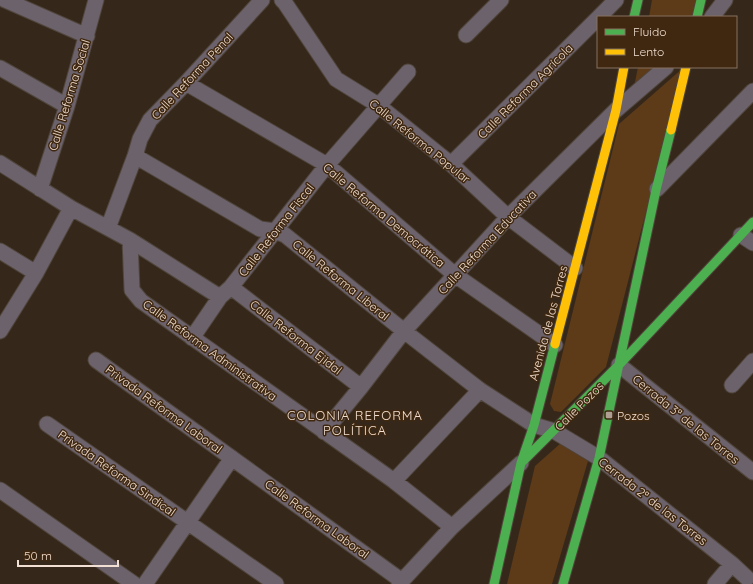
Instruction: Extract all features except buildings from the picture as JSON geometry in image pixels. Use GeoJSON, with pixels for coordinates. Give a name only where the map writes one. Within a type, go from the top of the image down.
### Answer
{"type":"FeatureCollection","features":[{"type":"Feature","properties":{"kind":"street"},"geometry":{"type":"LineString","coordinates":[[5,0],[86,36]]}},
{"type":"Feature","properties":{"kind":"street","name":"Calle Reforma Social"},"geometry":{"type":"LineString","coordinates":[[40,189],[67,106],[96,0]]}},
{"type":"Feature","properties":{"kind":"street","name":"Calle Reforma Penal"},"geometry":{"type":"LineString","coordinates":[[108,228],[140,139],[150,120],[262,0]]}},
{"type":"Feature","properties":{"kind":"street","name":"Calle Reforma Popular"},"geometry":{"type":"LineString","coordinates":[[282,0],[336,79],[378,105],[451,164],[508,217],[575,268]]}},
{"type":"Feature","properties":{"kind":"street"},"geometry":{"type":"LineString","coordinates":[[466,35],[501,0]]}},
{"type":"Feature","properties":{"kind":"street","name":"Calle Reforma Agrícola"},"geometry":{"type":"LineString","coordinates":[[600,16],[616,0]]}},
{"type":"Feature","properties":{"kind":"street"},"geometry":{"type":"LineString","coordinates":[[634,16],[638,0]]}},
{"type":"Feature","properties":{"kind":"street"},"geometry":{"type":"LineString","coordinates":[[697,16],[701,0]]}},
{"type":"Feature","properties":{"kind":"street"},"geometry":{"type":"LineString","coordinates":[[713,16],[726,0]]}},
{"type":"Feature","properties":{"kind":"street","name":"Calle Reforma Agrícola"},"geometry":{"type":"LineString","coordinates":[[451,164],[597,19]]}},
{"type":"Feature","properties":{"kind":"street"},"geometry":{"type":"LineString","coordinates":[[0,68],[67,106]]}},
{"type":"Feature","properties":{"kind":"street","name":"Avenida de las Torres"},"geometry":{"type":"LineString","coordinates":[[494,584],[521,463],[534,425],[555,345],[616,110],[624,68]]}},
{"type":"Feature","properties":{"kind":"street","name":"Calle Reforma Educativa"},"geometry":{"type":"LineString","coordinates":[[324,432],[404,331],[508,217],[616,110],[665,68]]}},
{"type":"Feature","properties":{"kind":"street"},"geometry":{"type":"LineString","coordinates":[[563,584],[599,458],[656,190],[686,68]]}},
{"type":"Feature","properties":{"kind":"street","name":"Calle Reforma Fiscal"},"geometry":{"type":"LineString","coordinates":[[192,338],[225,292],[327,165],[408,72]]}},
{"type":"Feature","properties":{"kind":"street","name":"Calle Reforma Democrática"},"geometry":{"type":"LineString","coordinates":[[186,83],[327,165],[455,275],[555,345]]}},
{"type":"Feature","properties":{"kind":"street"},"geometry":{"type":"LineString","coordinates":[[656,190],[753,91]]}},
{"type":"Feature","properties":{"kind":"street","name":"Calle Reforma Liberal"},"geometry":{"type":"LineString","coordinates":[[135,156],[260,229],[275,231],[285,235],[480,390],[534,425]]}},
{"type":"Feature","properties":{"kind":"street"},"geometry":{"type":"LineString","coordinates":[[0,164],[71,208],[130,240]]}},
{"type":"Feature","properties":{"kind":"street"},"geometry":{"type":"LineString","coordinates":[[0,331],[36,273],[71,208]]}},
{"type":"Feature","properties":{"kind":"street","name":"Calle Pozos"},"geometry":{"type":"LineString","coordinates":[[400,582],[452,527],[554,431],[747,239],[753,222]]}},
{"type":"Feature","properties":{"kind":"street","name":"Calle Reforma Ejidal"},"geometry":{"type":"LineString","coordinates":[[130,240],[225,292],[361,387]]}},
{"type":"Feature","properties":{"kind":"street","name":"Calle Reforma Administrativa"},"geometry":{"type":"LineString","coordinates":[[130,240],[132,290],[141,301],[394,481],[452,527]]}},
{"type":"Feature","properties":{"kind":"street"},"geometry":{"type":"LineString","coordinates":[[0,251],[36,273]]}},
{"type":"Feature","properties":{"kind":"street","name":"Privada Reforma Laboral"},"geometry":{"type":"LineString","coordinates":[[96,360],[232,458]]}},
{"type":"Feature","properties":{"kind":"street"},"geometry":{"type":"LineString","coordinates":[[732,385],[753,361]]}},
{"type":"Feature","properties":{"kind":"street","name":"Cerrada 3ª de las Torres"},"geometry":{"type":"LineString","coordinates":[[619,365],[753,472]]}},
{"type":"Feature","properties":{"kind":"street"},"geometry":{"type":"LineString","coordinates":[[394,481],[480,390]]}},
{"type":"Feature","properties":{"kind":"street","name":"Privada Reforma Sindical"},"geometry":{"type":"LineString","coordinates":[[47,424],[276,584]]}},
{"type":"Feature","properties":{"kind":"street","name":"Cerrada 2ª de las Torres"},"geometry":{"type":"LineString","coordinates":[[534,425],[554,431],[599,458],[732,564],[747,578]]}},
{"type":"Feature","properties":{"kind":"street"},"geometry":{"type":"LineString","coordinates":[[145,584],[232,458]]}},
{"type":"Feature","properties":{"kind":"street","name":"Calle Reforma Laboral"},"geometry":{"type":"LineString","coordinates":[[232,458],[400,582]]}},
{"type":"Feature","properties":{"kind":"street"},"geometry":{"type":"LineString","coordinates":[[0,490],[134,584]]}},
{"type":"Feature","properties":{"kind":"street"},"geometry":{"type":"LineString","coordinates":[[715,584],[732,564]]}},
{"type":"Feature","properties":{"kind":"shaded area"},"geometry":{"type":"Polygon","coordinates":[[[652,0],[696,0],[692,16],[649,16],[652,0]]]}},
{"type":"Feature","properties":{"kind":"shaded area"},"geometry":{"type":"Polygon","coordinates":[[[638,68],[655,68],[634,87],[638,68]]]}},
{"type":"Feature","properties":{"kind":"shaded area"},"geometry":{"type":"Polygon","coordinates":[[[683,68],[606,367],[561,412],[554,411],[550,404],[619,124],[683,68]]]}},
{"type":"Feature","properties":{"kind":"shaded area"},"geometry":{"type":"Polygon","coordinates":[[[561,443],[588,461],[552,584],[507,584],[535,466],[561,443]]]}},
{"type":"Feature","properties":{"kind":"traffic: fast"},"geometry":{"type":"LineString","coordinates":[[634,16],[638,0]]}},
{"type":"Feature","properties":{"kind":"traffic: fast"},"geometry":{"type":"LineString","coordinates":[[697,16],[701,0]]}},
{"type":"Feature","properties":{"kind":"traffic: fast"},"geometry":{"type":"LineString","coordinates":[[563,584],[599,458],[656,190],[671,130]]}},
{"type":"Feature","properties":{"kind":"traffic: fast"},"geometry":{"type":"LineString","coordinates":[[523,461],[619,365],[753,222]]}},
{"type":"Feature","properties":{"kind":"traffic: fast"},"geometry":{"type":"LineString","coordinates":[[494,584],[521,463],[534,425],[555,344]]}},
{"type":"Feature","properties":{"kind":"traffic: slow"},"geometry":{"type":"LineString","coordinates":[[555,344],[616,110],[624,68]]}},
{"type":"Feature","properties":{"kind":"traffic: slow"},"geometry":{"type":"LineString","coordinates":[[671,130],[686,68]]}},
{"type":"Feature","properties":{"kind":"place","name":"Pozos"},"geometry":{"type":"Point","coordinates":[609,415]}},
{"type":"Feature","properties":{"kind":"district","name":"COLONIA REFORMA POLÍTICA"},"geometry":{"type":"Point","coordinates":[355,422]}}]}
